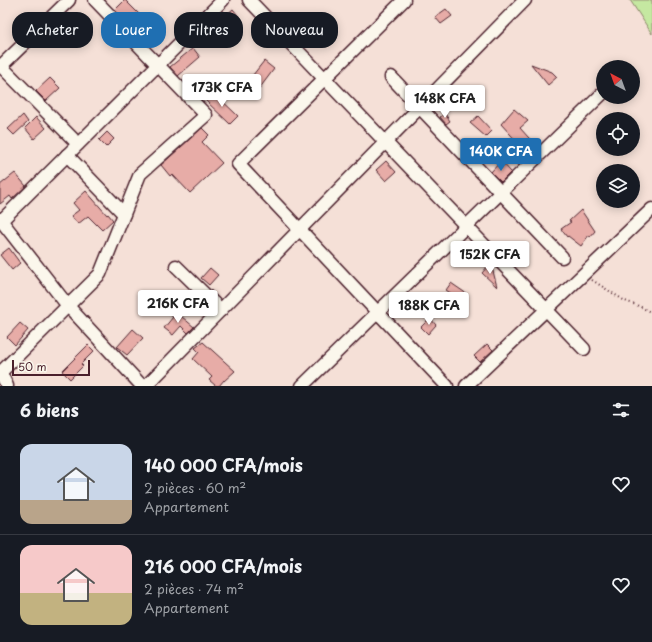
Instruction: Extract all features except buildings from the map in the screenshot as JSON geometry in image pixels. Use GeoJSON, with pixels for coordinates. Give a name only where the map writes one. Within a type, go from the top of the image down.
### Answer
{"type":"FeatureCollection","features":[{"type":"Feature","properties":{"kind":"street"},"geometry":{"type":"LineString","coordinates":[[68,0],[0,66],[78,144]]}},
{"type":"Feature","properties":{"kind":"street"},"geometry":{"type":"LineString","coordinates":[[7,386],[0,372],[100,274],[140,174],[206,115],[95,0]]}},
{"type":"Feature","properties":{"kind":"street"},"geometry":{"type":"LineString","coordinates":[[142,386],[68,306],[1,220],[223,0]]}},
{"type":"Feature","properties":{"kind":"street"},"geometry":{"type":"LineString","coordinates":[[249,0],[584,349]]}},
{"type":"Feature","properties":{"kind":"street"},"geometry":{"type":"LineString","coordinates":[[146,386],[525,0]]}},
{"type":"Feature","properties":{"kind":"street"},"geometry":{"type":"LineString","coordinates":[[402,1],[238,164],[447,386]]}},
{"type":"Feature","properties":{"kind":"street"},"geometry":{"type":"LineString","coordinates":[[391,77],[562,257]]}},
{"type":"Feature","properties":{"kind":"street"},"geometry":{"type":"LineString","coordinates":[[302,386],[596,100]]}},
{"type":"Feature","properties":{"kind":"street"},"geometry":{"type":"LineString","coordinates":[[67,155],[124,214]]}},
{"type":"Feature","properties":{"kind":"street"},"geometry":{"type":"LineString","coordinates":[[466,386],[652,209]]}},
{"type":"Feature","properties":{"kind":"street"},"geometry":{"type":"LineString","coordinates":[[176,266],[221,310]]}},
{"type":"Feature","properties":{"kind":"path"},"geometry":{"type":"LineString","coordinates":[[584,273],[625,301],[652,313]]}},
{"type":"Feature","properties":{"kind":"green space"},"geometry":{"type":"Polygon","coordinates":[[[630,0],[652,0],[652,34],[630,0]]]}}]}
